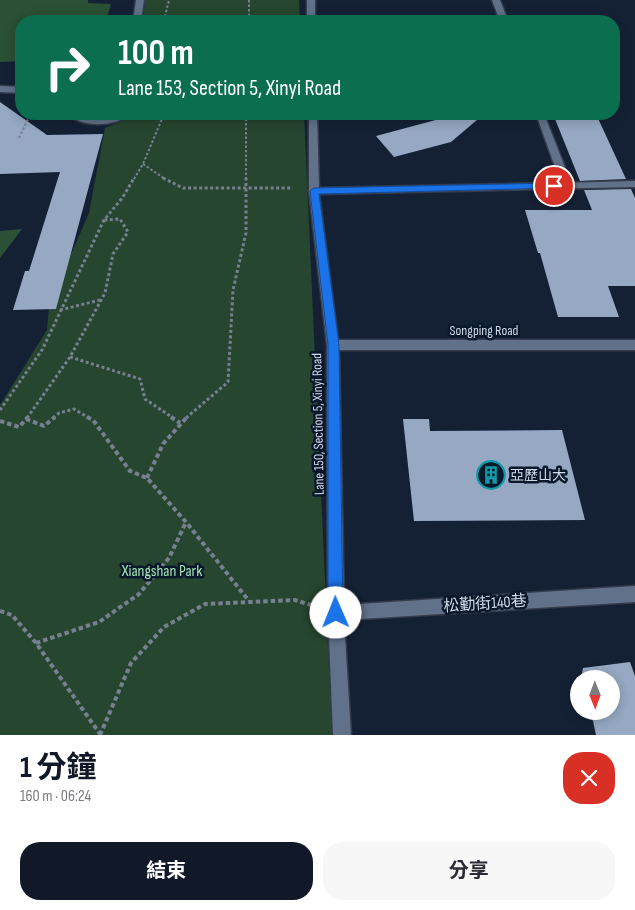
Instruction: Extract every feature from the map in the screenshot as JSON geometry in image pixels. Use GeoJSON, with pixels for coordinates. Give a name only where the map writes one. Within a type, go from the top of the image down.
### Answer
{"type":"FeatureCollection","features":[{"type":"Feature","properties":{"kind":"street"},"geometry":{"type":"LineString","coordinates":[[138,15],[140,0]]}},
{"type":"Feature","properties":{"kind":"street"},"geometry":{"type":"LineString","coordinates":[[311,0],[311,15]]}},
{"type":"Feature","properties":{"kind":"street"},"geometry":{"type":"LineString","coordinates":[[496,0],[502,15]]}},
{"type":"Feature","properties":{"kind":"street"},"geometry":{"type":"LineString","coordinates":[[0,89],[15,90]]}},
{"type":"Feature","properties":{"kind":"street"},"geometry":{"type":"LineString","coordinates":[[86,120],[104,122],[110,120]]}},
{"type":"Feature","properties":{"kind":"street","name":"Lane 150, Section 5, Xinyi Road"},"geometry":{"type":"LineString","coordinates":[[313,120],[314,191],[333,345],[336,613],[342,735]]}},
{"type":"Feature","properties":{"kind":"street"},"geometry":{"type":"LineString","coordinates":[[542,120],[563,175],[554,186]]}},
{"type":"Feature","properties":{"kind":"street"},"geometry":{"type":"LineString","coordinates":[[314,191],[635,184]]}},
{"type":"Feature","properties":{"kind":"street","name":"Songping Road"},"geometry":{"type":"LineString","coordinates":[[333,345],[635,345]]}},
{"type":"Feature","properties":{"kind":"street","name":"松勤街140巷"},"geometry":{"type":"LineString","coordinates":[[336,613],[635,594]]}},
{"type":"Feature","properties":{"kind":"path"},"geometry":{"type":"LineString","coordinates":[[165,15],[169,0]]}},
{"type":"Feature","properties":{"kind":"path"},"geometry":{"type":"LineString","coordinates":[[249,15],[250,0]]}},
{"type":"Feature","properties":{"kind":"path"},"geometry":{"type":"LineString","coordinates":[[19,138],[28,120]]}},
{"type":"Feature","properties":{"kind":"path"},"geometry":{"type":"LineString","coordinates":[[0,410],[42,350],[104,220],[123,197],[143,164],[161,120]]}},
{"type":"Feature","properties":{"kind":"path"},"geometry":{"type":"LineString","coordinates":[[147,478],[163,444],[180,423],[228,382],[234,290],[246,233],[246,120]]}},
{"type":"Feature","properties":{"kind":"path"},"geometry":{"type":"LineString","coordinates":[[143,164],[170,183],[183,188],[291,188],[314,191]]}},
{"type":"Feature","properties":{"kind":"path"},"geometry":{"type":"LineString","coordinates":[[0,421],[19,427],[26,419],[70,357],[105,293],[113,254],[128,232],[120,219],[104,220]]}},
{"type":"Feature","properties":{"kind":"path"},"geometry":{"type":"LineString","coordinates":[[60,310],[100,300]]}},
{"type":"Feature","properties":{"kind":"path"},"geometry":{"type":"LineString","coordinates":[[70,357],[140,379],[145,399],[180,423]]}},
{"type":"Feature","properties":{"kind":"path"},"geometry":{"type":"LineString","coordinates":[[26,419],[44,426],[59,413],[74,409],[93,420],[130,470],[147,478],[186,522],[249,601]]}},
{"type":"Feature","properties":{"kind":"path"},"geometry":{"type":"LineString","coordinates":[[36,643],[98,622],[140,594],[169,558],[186,522]]}},
{"type":"Feature","properties":{"kind":"path"},"geometry":{"type":"LineString","coordinates":[[100,734],[130,663],[164,627],[205,604],[295,600],[336,613]]}},
{"type":"Feature","properties":{"kind":"path"},"geometry":{"type":"LineString","coordinates":[[0,611],[12,615],[36,643],[100,734]]}},
{"type":"Feature","properties":{"kind":"green space"},"geometry":{"type":"Polygon","coordinates":[[[0,0],[88,0],[88,3],[111,4],[108,15],[15,15],[15,61],[0,62],[0,0]]]}},
{"type":"Feature","properties":{"kind":"green space"},"geometry":{"type":"Polygon","coordinates":[[[145,0],[299,0],[300,15],[144,15],[145,0]]]}},
{"type":"Feature","properties":{"kind":"green space","name":"Xiangshan Park"},"geometry":{"type":"Polygon","coordinates":[[[125,120],[304,120],[332,735],[0,735],[0,405],[47,330],[49,305],[89,213],[105,128],[125,120]]]}},
{"type":"Feature","properties":{"kind":"green space"},"geometry":{"type":"Polygon","coordinates":[[[22,229],[0,258],[0,231],[22,229]]]}},
{"type":"Feature","properties":{"kind":"building"},"geometry":{"type":"Polygon","coordinates":[[[0,102],[15,113],[15,120],[26,120],[47,135],[103,134],[56,309],[13,310],[25,271],[29,271],[60,172],[0,174],[0,102]]]}},
{"type":"Feature","properties":{"kind":"building"},"geometry":{"type":"Polygon","coordinates":[[[436,120],[477,120],[451,142],[394,157],[376,136],[436,120]]]}},
{"type":"Feature","properties":{"kind":"building"},"geometry":{"type":"Polygon","coordinates":[[[555,120],[599,120],[626,179],[580,181],[555,120]]]}},
{"type":"Feature","properties":{"kind":"building"},"geometry":{"type":"Polygon","coordinates":[[[631,189],[635,198],[635,286],[608,286],[619,317],[558,317],[540,253],[538,253],[525,210],[592,210],[584,190],[631,189]]]}},
{"type":"Feature","properties":{"kind":"building","name":"亞歷山大"},"geometry":{"type":"Polygon","coordinates":[[[403,419],[429,419],[430,431],[562,430],[585,520],[414,521],[403,419]]]}},
{"type":"Feature","properties":{"kind":"building"},"geometry":{"type":"Polygon","coordinates":[[[630,662],[635,676],[635,735],[596,735],[592,720],[620,720],[620,670],[583,670],[583,668],[630,662]]]}},
{"type":"Feature","properties":{"kind":"place","name":"亞歷山大"},"geometry":{"type":"Point","coordinates":[491,475]}},
{"type":"Feature","properties":{"kind":"route"},"geometry":{"type":"LineString","coordinates":[[336,613],[333,345],[314,191],[554,186]]}}]}
